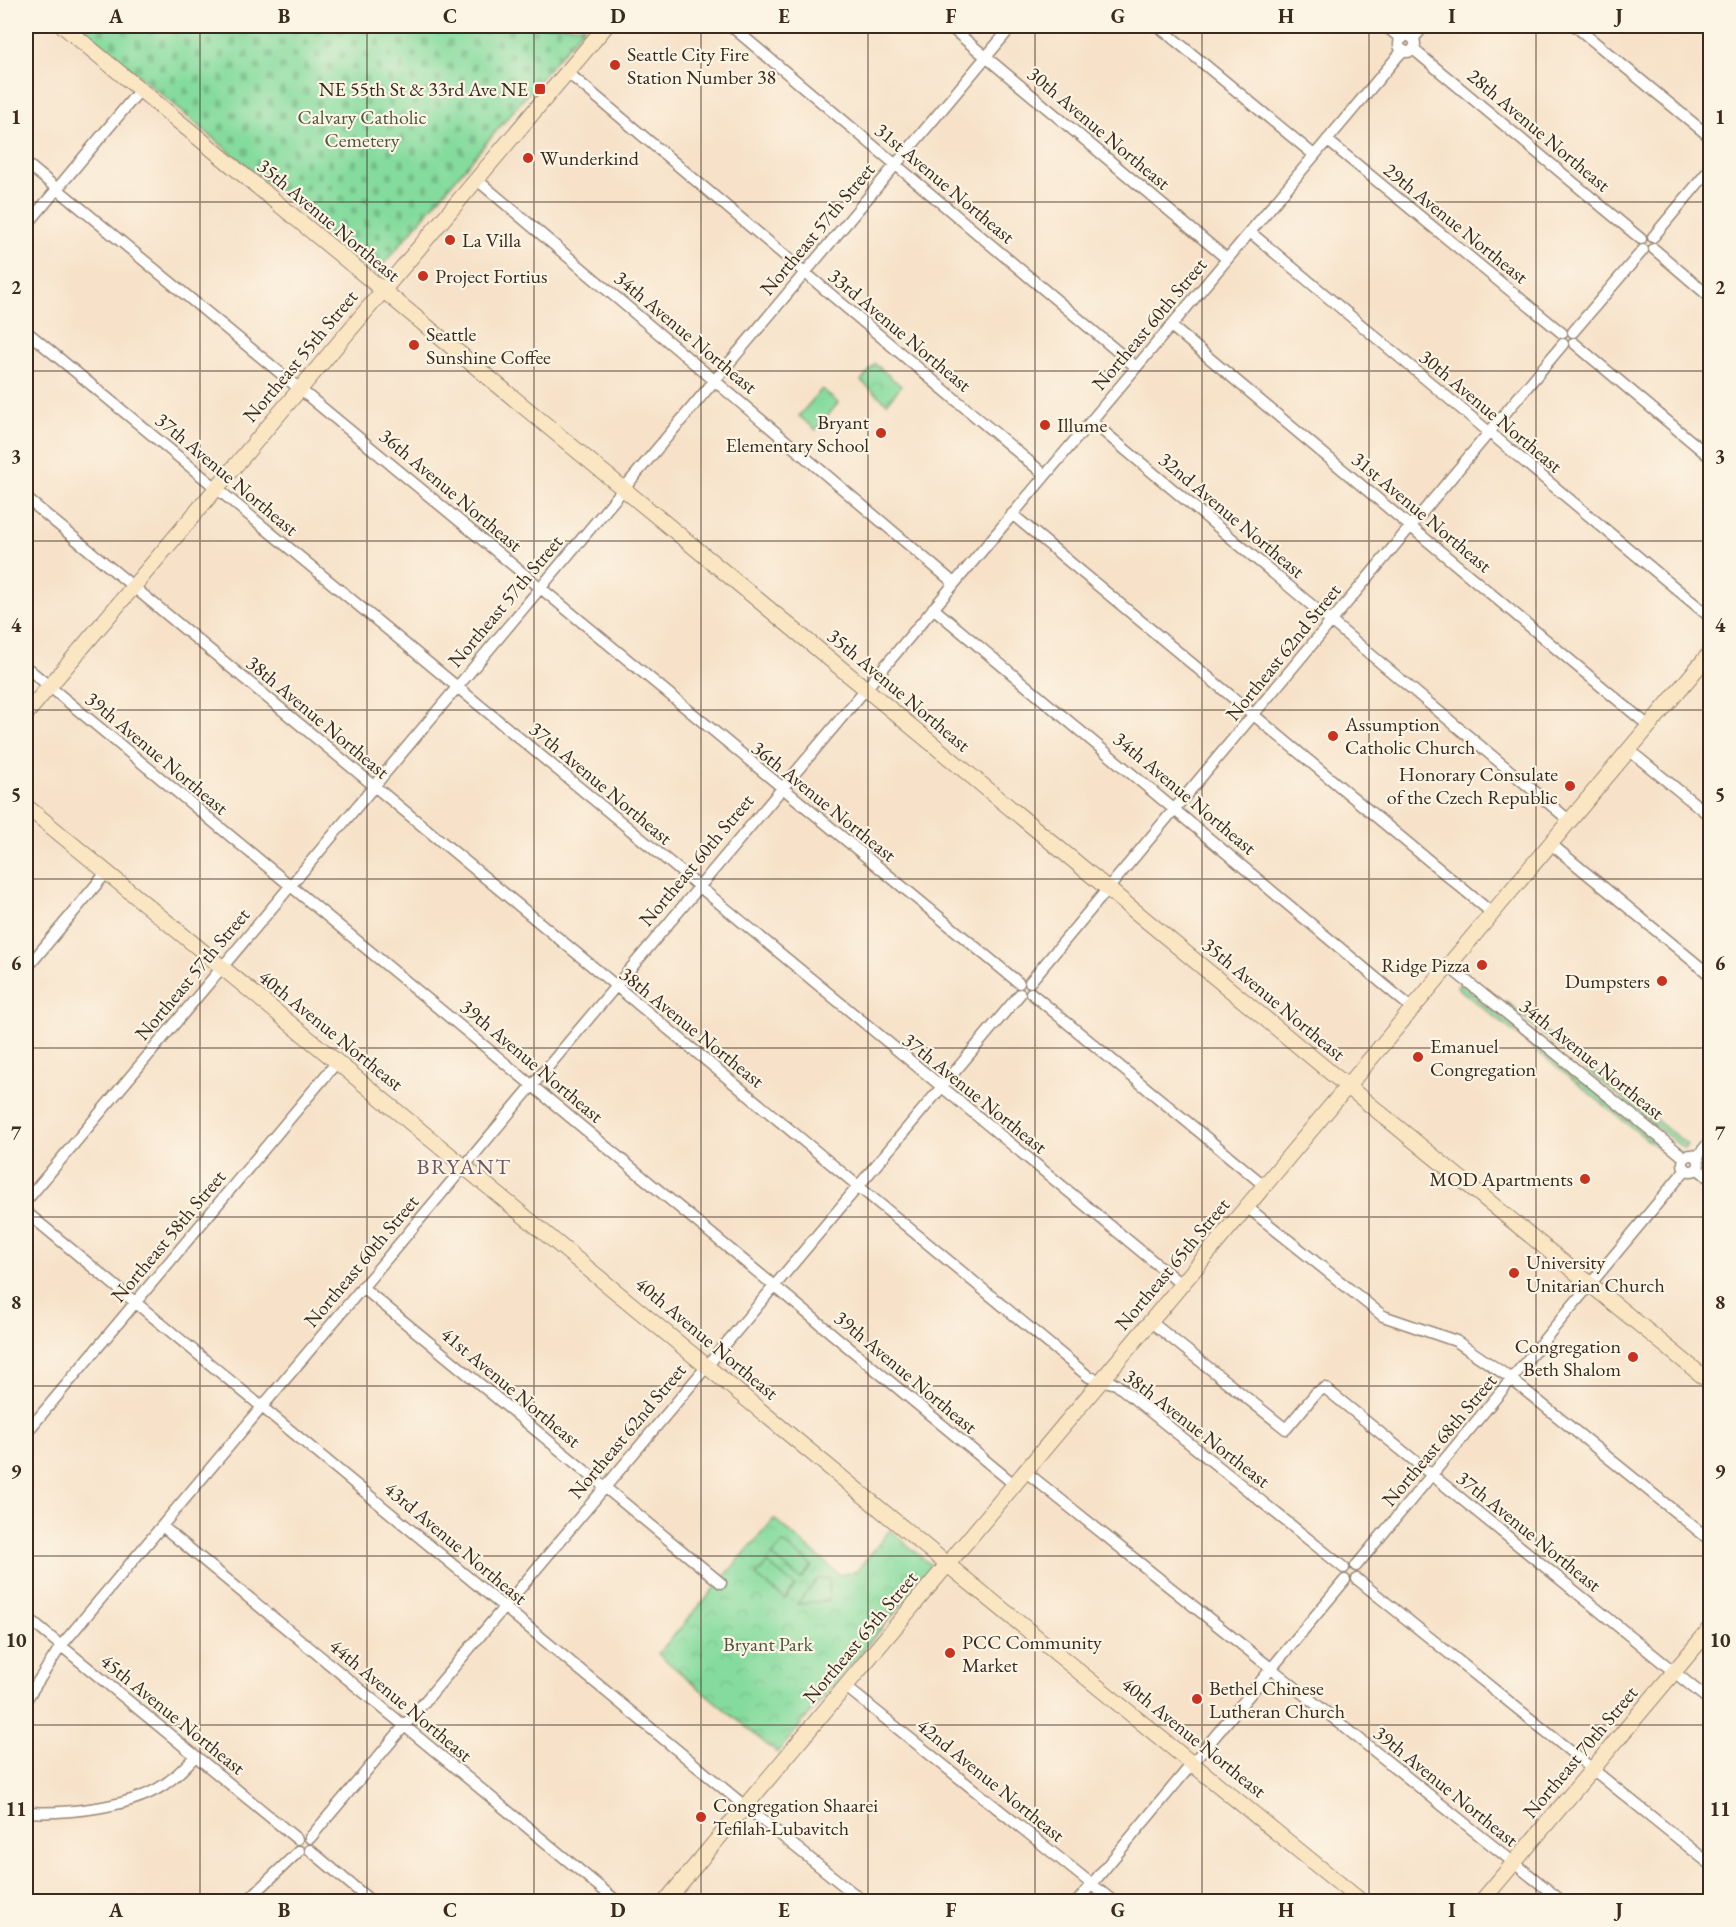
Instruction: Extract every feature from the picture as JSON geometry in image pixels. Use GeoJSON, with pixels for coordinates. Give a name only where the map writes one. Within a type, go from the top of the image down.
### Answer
{"type":"FeatureCollection","features":[{"type":"Feature","properties":{"kind":"main road","name":"35th Avenue Northeast"},"geometry":{"type":"LineString","coordinates":[[63,26],[1348,1088],[1710,1382]]}},
{"type":"Feature","properties":{"kind":"main road","name":"Northeast 55th Street"},"geometry":{"type":"LineString","coordinates":[[26,714],[606,26]]}},
{"type":"Feature","properties":{"kind":"main road","name":"Northeast 65th Street"},"geometry":{"type":"LineString","coordinates":[[665,1902],[1709,656]]}},
{"type":"Feature","properties":{"kind":"main road","name":"40th Avenue Northeast"},"geometry":{"type":"LineString","coordinates":[[26,806],[220,968],[1362,1902]]}},
{"type":"Feature","properties":{"kind":"main road","name":"Northeast 70th Street"},"geometry":{"type":"LineString","coordinates":[[1481,1902],[1710,1629]]}},
{"type":"Feature","properties":{"kind":"street","name":"31st Avenue Northeast"},"geometry":{"type":"LineString","coordinates":[[731,26],[1136,367]]}},
{"type":"Feature","properties":{"kind":"street","name":"30th Avenue Northeast"},"geometry":{"type":"LineString","coordinates":[[949,26],[1227,259]]}},
{"type":"Feature","properties":{"kind":"street","name":"Northeast 57th Street"},"geometry":{"type":"LineString","coordinates":[[26,1201],[714,378],[1012,26]]}},
{"type":"Feature","properties":{"kind":"street"},"geometry":{"type":"LineString","coordinates":[[1158,26],[1314,155]]}},
{"type":"Feature","properties":{"kind":"street","name":"28th Avenue Northeast"},"geometry":{"type":"LineString","coordinates":[[1385,26],[1710,297]]}},
{"type":"Feature","properties":{"kind":"street","name":"Northeast 60th Street"},"geometry":{"type":"LineString","coordinates":[[26,1698],[61,1646],[697,887],[1424,26]]}},
{"type":"Feature","properties":{"kind":"street"},"geometry":{"type":"LineString","coordinates":[[1575,26],[1710,137]]}},
{"type":"Feature","properties":{"kind":"street","name":"33rd Avenue Northeast"},"geometry":{"type":"LineString","coordinates":[[567,72],[1045,475]]}},
{"type":"Feature","properties":{"kind":"street"},"geometry":{"type":"LineString","coordinates":[[26,226],[140,90]]}},
{"type":"Feature","properties":{"kind":"street","name":"29th Avenue Northeast"},"geometry":{"type":"LineString","coordinates":[[1327,140],[1710,457]]}},
{"type":"Feature","properties":{"kind":"street","name":"36th Avenue Northeast"},"geometry":{"type":"LineString","coordinates":[[26,163],[781,789],[1265,1186]]}},
{"type":"Feature","properties":{"kind":"street","name":"Northeast 62nd Street"},"geometry":{"type":"LineString","coordinates":[[302,1847],[304,1836],[310,1838],[603,1487],[1109,890],[1710,169]]}},
{"type":"Feature","properties":{"kind":"street","name":"34th Avenue Northeast"},"geometry":{"type":"LineString","coordinates":[[476,179],[954,583]]}},
{"type":"Feature","properties":{"kind":"street","name":"30th Avenue Northeast"},"geometry":{"type":"LineString","coordinates":[[1250,232],[1710,617]]}},
{"type":"Feature","properties":{"kind":"street","name":"31st Avenue Northeast"},"geometry":{"type":"LineString","coordinates":[[1171,326],[1650,727]]}},
{"type":"Feature","properties":{"kind":"street","name":"37th Avenue Northeast"},"geometry":{"type":"LineString","coordinates":[[26,331],[940,1088],[1182,1285]]}},
{"type":"Feature","properties":{"kind":"street","name":"32nd Avenue Northeast"},"geometry":{"type":"LineString","coordinates":[[1091,421],[1570,821]]}},
{"type":"Feature","properties":{"kind":"street","name":"38th Avenue Northeast"},"geometry":{"type":"LineString","coordinates":[[26,498],[1089,1377],[1116,1384],[1345,1574]]}},
{"type":"Feature","properties":{"kind":"street"},"geometry":{"type":"LineString","coordinates":[[1012,514],[1492,913]]}},
{"type":"Feature","properties":{"kind":"street","name":"34th Avenue Northeast"},"geometry":{"type":"LineString","coordinates":[[933,608],[1413,1009]]}},
{"type":"Feature","properties":{"kind":"street","name":"39th Avenue Northeast"},"geometry":{"type":"LineString","coordinates":[[26,667],[1015,1485]]}},
{"type":"Feature","properties":{"kind":"street"},"geometry":{"type":"LineString","coordinates":[[1630,751],[1710,816]]}},
{"type":"Feature","properties":{"kind":"street"},"geometry":{"type":"LineString","coordinates":[[1551,844],[1710,975]]}},
{"type":"Feature","properties":{"kind":"street"},"geometry":{"type":"LineString","coordinates":[[26,969],[106,873]]}},
{"type":"Feature","properties":{"kind":"street","name":"34th Avenue Northeast"},"geometry":{"type":"LineString","coordinates":[[1448,966],[1685,1158]]}},
{"type":"Feature","properties":{"kind":"street","name":"Northeast 58th Street"},"geometry":{"type":"LineString","coordinates":[[26,1433],[337,1062]]}},
{"type":"Feature","properties":{"kind":"street"},"geometry":{"type":"LineString","coordinates":[[1710,1141],[1697,1163],[1692,1171],[1686,1169],[1682,1163],[1691,1155],[1697,1163],[1710,1179]]}},
{"type":"Feature","properties":{"kind":"street","name":"Northeast 68th Street"},"geometry":{"type":"LineString","coordinates":[[1356,1566],[1513,1380],[1686,1169]]}},
{"type":"Feature","properties":{"kind":"street"},"geometry":{"type":"LineString","coordinates":[[1247,1208],[1370,1307],[1391,1319],[1455,1341],[1513,1380],[1710,1540]]}},
{"type":"Feature","properties":{"kind":"street","name":"43rd Avenue Northeast"},"geometry":{"type":"LineString","coordinates":[[26,1212],[864,1902]]}},
{"type":"Feature","properties":{"kind":"street","name":"41st Avenue Northeast"},"geometry":{"type":"LineString","coordinates":[[362,1287],[721,1583]]}},
{"type":"Feature","properties":{"kind":"street","name":"37th Avenue Northeast"},"geometry":{"type":"LineString","coordinates":[[1151,1322],[1286,1429],[1316,1393],[1325,1388],[1710,1701]]}},
{"type":"Feature","properties":{"kind":"street","name":"39th Avenue Northeast"},"geometry":{"type":"LineString","coordinates":[[1026,1472],[1563,1902]]}},
{"type":"Feature","properties":{"kind":"street","name":"44th Avenue Northeast"},"geometry":{"type":"LineString","coordinates":[[162,1526],[618,1902]]}},
{"type":"Feature","properties":{"kind":"street"},"geometry":{"type":"LineString","coordinates":[[1077,1902],[1270,1669],[1345,1574],[1350,1564],[1356,1566],[1360,1573],[1357,1579],[1350,1582],[1345,1574]]}},
{"type":"Feature","properties":{"kind":"street"},"geometry":{"type":"LineString","coordinates":[[1357,1579],[1710,1864]]}},
{"type":"Feature","properties":{"kind":"street","name":"45th Avenue Northeast"},"geometry":{"type":"LineString","coordinates":[[26,1617],[196,1756],[302,1847],[372,1902]]}},
{"type":"Feature","properties":{"kind":"street","name":"42nd Avenue Northeast"},"geometry":{"type":"LineString","coordinates":[[846,1687],[1114,1902]]}},
{"type":"Feature","properties":{"kind":"street"},"geometry":{"type":"LineString","coordinates":[[26,1812],[85,1809],[137,1797],[168,1783],[196,1756]]}},
{"type":"Feature","properties":{"kind":"street"},"geometry":{"type":"LineString","coordinates":[[246,1902],[302,1847]]}},
{"type":"Feature","properties":{"kind":"green space","name":"Calvary Catholic Cemetery"},"geometry":{"type":"Polygon","coordinates":[[[80,26],[585,26],[375,274],[80,26]]]}},
{"type":"Feature","properties":{"kind":"green space"},"geometry":{"type":"Polygon","coordinates":[[[875,364],[901,386],[887,403],[861,381],[875,364]]]}},
{"type":"Feature","properties":{"kind":"green space"},"geometry":{"type":"Polygon","coordinates":[[[822,389],[838,403],[816,430],[799,416],[822,389]]]}},
{"type":"Feature","properties":{"kind":"green space"},"geometry":{"type":"Polygon","coordinates":[[[1460,983],[1523,1034],[1520,1037],[1457,987],[1460,983]]]}},
{"type":"Feature","properties":{"kind":"green space"},"geometry":{"type":"Polygon","coordinates":[[[1506,1001],[1587,1064],[1584,1068],[1505,1003],[1506,1001]]]}},
{"type":"Feature","properties":{"kind":"green space"},"geometry":{"type":"Polygon","coordinates":[[[1525,1035],[1677,1157],[1674,1161],[1522,1039],[1525,1035]]]}},
{"type":"Feature","properties":{"kind":"green space"},"geometry":{"type":"Polygon","coordinates":[[[1589,1066],[1687,1145],[1684,1149],[1586,1069],[1589,1066]]]}},
{"type":"Feature","properties":{"kind":"green space","name":"Bryant Park"},"geometry":{"type":"Polygon","coordinates":[[[774,1519],[840,1575],[857,1571],[890,1530],[933,1567],[777,1753],[658,1654],[774,1519]]]}},
{"type":"Feature","properties":{"kind":"green space"},"geometry":{"type":"Polygon","coordinates":[[[783,1543],[812,1566],[801,1579],[772,1556],[783,1543]]]}},
{"type":"Feature","properties":{"kind":"green space"},"geometry":{"type":"Polygon","coordinates":[[[767,1563],[795,1586],[785,1599],[756,1576],[767,1563]]]}},
{"type":"Feature","properties":{"kind":"green space"},"geometry":{"type":"Polygon","coordinates":[[[829,1578],[829,1600],[797,1604],[818,1579],[829,1578]]]}},
{"type":"Feature","properties":{"kind":"place","name":"Seattle City Fire Station Number 38"},"geometry":{"type":"Point","coordinates":[615,65]}},
{"type":"Feature","properties":{"kind":"place","name":"NE 55th St & 33rd Ave NE"},"geometry":{"type":"Point","coordinates":[540,89]}},
{"type":"Feature","properties":{"kind":"place","name":"Wunderkind"},"geometry":{"type":"Point","coordinates":[528,158]}},
{"type":"Feature","properties":{"kind":"place","name":"La Villa"},"geometry":{"type":"Point","coordinates":[450,240]}},
{"type":"Feature","properties":{"kind":"place","name":"Project Fortius"},"geometry":{"type":"Point","coordinates":[423,276]}},
{"type":"Feature","properties":{"kind":"place","name":"Seattle Sunshine Coffee"},"geometry":{"type":"Point","coordinates":[414,345]}},
{"type":"Feature","properties":{"kind":"place","name":"Illume"},"geometry":{"type":"Point","coordinates":[1045,425]}},
{"type":"Feature","properties":{"kind":"place","name":"Bryant Elementary School"},"geometry":{"type":"Point","coordinates":[881,433]}},
{"type":"Feature","properties":{"kind":"place","name":"Assumption Catholic Church"},"geometry":{"type":"Point","coordinates":[1333,736]}},
{"type":"Feature","properties":{"kind":"place","name":"Honorary Consulate of the Czech Republic"},"geometry":{"type":"Point","coordinates":[1570,786]}},
{"type":"Feature","properties":{"kind":"place","name":"Ridge Pizza"},"geometry":{"type":"Point","coordinates":[1482,965]}},
{"type":"Feature","properties":{"kind":"place","name":"Dumpsters"},"geometry":{"type":"Point","coordinates":[1662,981]}},
{"type":"Feature","properties":{"kind":"place","name":"Emanuel Congregation"},"geometry":{"type":"Point","coordinates":[1418,1057]}},
{"type":"Feature","properties":{"kind":"place","name":"MOD Apartments"},"geometry":{"type":"Point","coordinates":[1585,1179]}},
{"type":"Feature","properties":{"kind":"place","name":"University Unitarian Church"},"geometry":{"type":"Point","coordinates":[1514,1273]}},
{"type":"Feature","properties":{"kind":"place","name":"Congregation Beth Shalom"},"geometry":{"type":"Point","coordinates":[1633,1357]}},
{"type":"Feature","properties":{"kind":"place","name":"PCC Community Market"},"geometry":{"type":"Point","coordinates":[950,1653]}},
{"type":"Feature","properties":{"kind":"place","name":"Bethel Chinese Lutheran Church"},"geometry":{"type":"Point","coordinates":[1197,1699]}},
{"type":"Feature","properties":{"kind":"place","name":"Congregation Shaarei Tefilah-Lubavitch"},"geometry":{"type":"Point","coordinates":[701,1817]}},
{"type":"Feature","properties":{"kind":"district","name":"BRYANT"},"geometry":{"type":"Point","coordinates":[464,1166]}}]}
